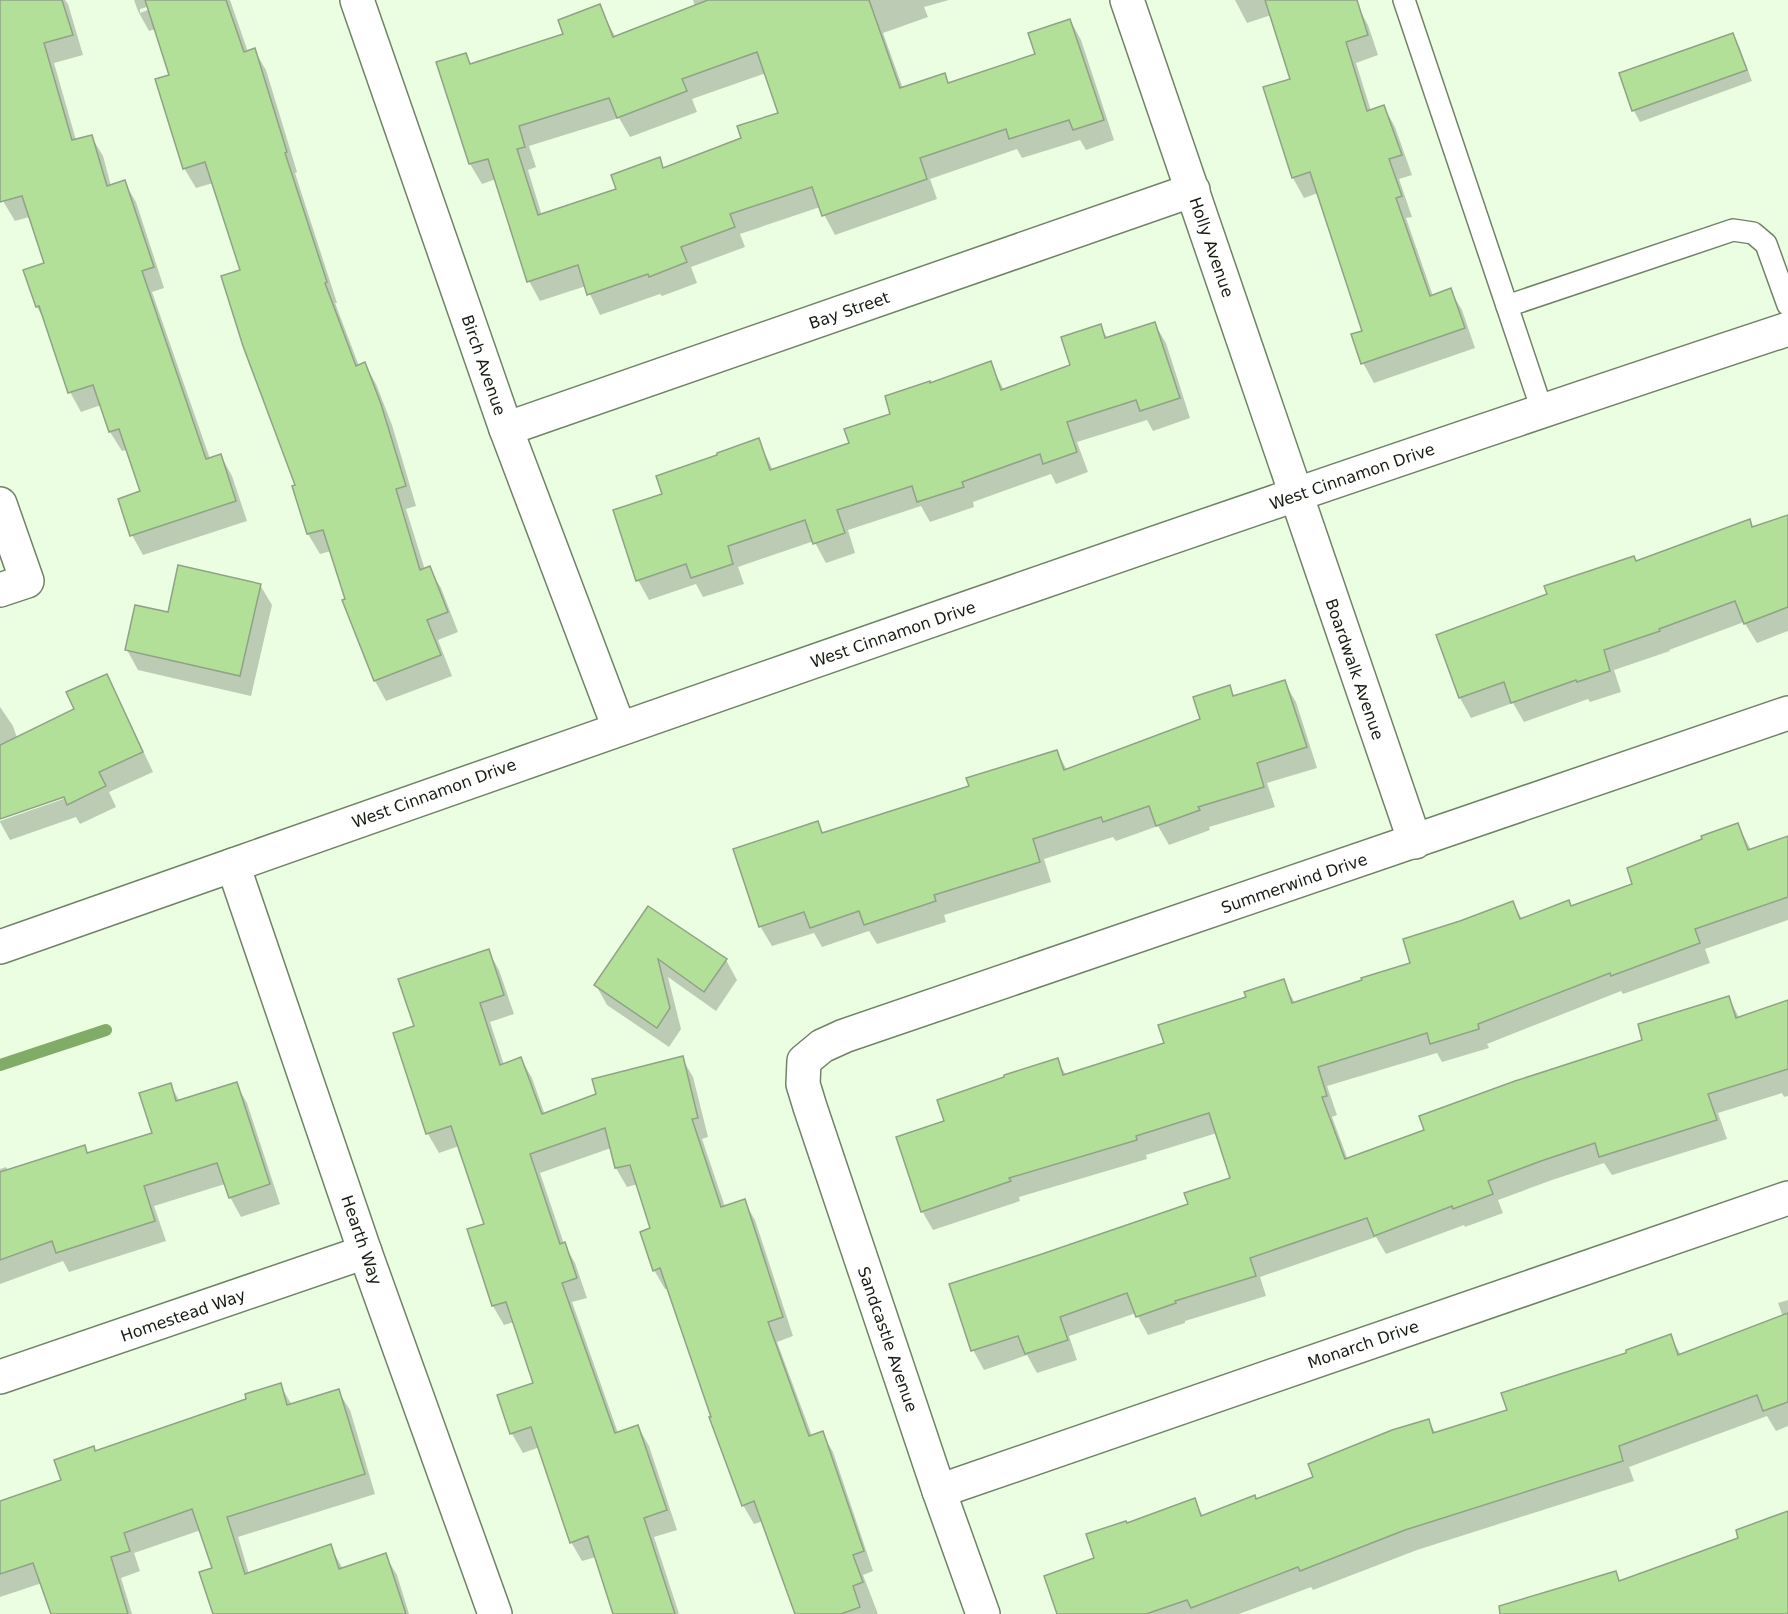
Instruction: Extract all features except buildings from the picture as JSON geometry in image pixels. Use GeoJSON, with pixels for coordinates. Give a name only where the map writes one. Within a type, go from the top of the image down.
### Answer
{"type":"FeatureCollection","features":[{"type":"Feature","properties":{"kind":"street","name":"Birch Avenue"},"geometry":{"type":"LineString","coordinates":[[357,0],[506,429],[619,728]]}},
{"type":"Feature","properties":{"kind":"street","name":"Holly Avenue"},"geometry":{"type":"LineString","coordinates":[[1127,0],[1295,495]]}},
{"type":"Feature","properties":{"kind":"street","name":"Bay Street"},"geometry":{"type":"LineString","coordinates":[[506,429],[1193,190]]}},
{"type":"Feature","properties":{"kind":"street","name":"West Cinnamon Drive"},"geometry":{"type":"LineString","coordinates":[[0,946],[619,728],[1542,410],[1788,328]]}},
{"type":"Feature","properties":{"kind":"street","name":"Boardwalk Avenue"},"geometry":{"type":"LineString","coordinates":[[1295,495],[1415,842]]}},
{"type":"Feature","properties":{"kind":"street"},"geometry":{"type":"LineString","coordinates":[[0,504],[13,586]]}},
{"type":"Feature","properties":{"kind":"street","name":"Summerwind Drive"},"geometry":{"type":"LineString","coordinates":[[804,1061],[822,1046],[844,1036],[1788,713]]}},
{"type":"Feature","properties":{"kind":"street","name":"Hearth Way"},"geometry":{"type":"LineString","coordinates":[[233,865],[365,1252],[495,1614]]}},
{"type":"Feature","properties":{"kind":"street","name":"Sandcastle Avenue"},"geometry":{"type":"LineString","coordinates":[[804,1061],[803,1084],[810,1107],[939,1491],[983,1614]]}},
{"type":"Feature","properties":{"kind":"street","name":"Monarch Drive"},"geometry":{"type":"LineString","coordinates":[[939,1491],[1788,1198]]}},
{"type":"Feature","properties":{"kind":"street","name":"Homestead Way"},"geometry":{"type":"LineString","coordinates":[[0,1377],[365,1252]]}},
{"type":"Feature","properties":{"kind":"lane"},"geometry":{"type":"LineString","coordinates":[[1404,0],[1542,410]]}},
{"type":"Feature","properties":{"kind":"lane"},"geometry":{"type":"LineString","coordinates":[[1507,306],[1733,230],[1753,233],[1766,244],[1788,305]]}},
{"type":"Feature","properties":{"kind":"waterway"},"geometry":{"type":"LineString","coordinates":[[0,1065],[106,1030]]}}]}
